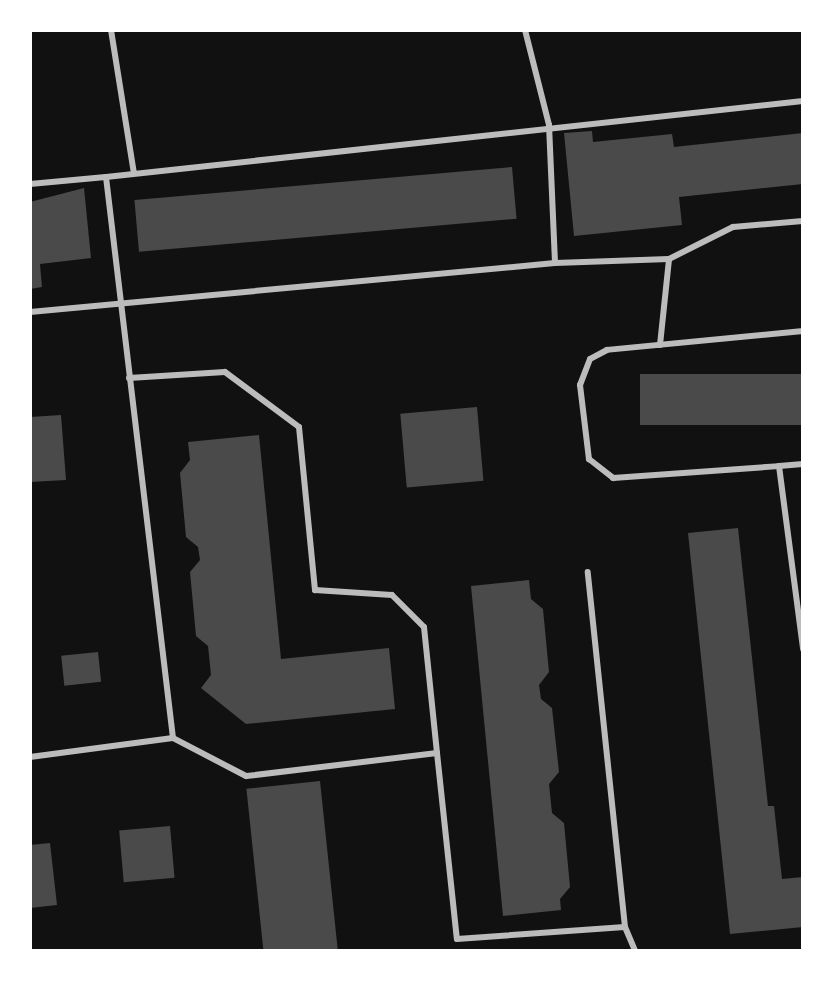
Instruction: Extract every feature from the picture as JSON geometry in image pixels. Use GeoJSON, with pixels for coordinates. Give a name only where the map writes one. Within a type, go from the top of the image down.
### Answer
{"type":"FeatureCollection","features":[{"type":"Feature","properties":{"kind":"lane"},"geometry":{"type":"LineString","coordinates":[[111,30],[134,173]]}},
{"type":"Feature","properties":{"kind":"lane"},"geometry":{"type":"LineString","coordinates":[[524,30],[548,126],[555,263]]}},
{"type":"Feature","properties":{"kind":"lane"},"geometry":{"type":"LineString","coordinates":[[30,184],[803,101]]}},
{"type":"Feature","properties":{"kind":"lane"},"geometry":{"type":"LineString","coordinates":[[106,177],[173,738]]}},
{"type":"Feature","properties":{"kind":"lane"},"geometry":{"type":"LineString","coordinates":[[30,312],[555,263],[669,259],[733,227],[803,220]]}},
{"type":"Feature","properties":{"kind":"lane"},"geometry":{"type":"LineString","coordinates":[[660,345],[669,259]]}},
{"type":"Feature","properties":{"kind":"lane"},"geometry":{"type":"LineString","coordinates":[[803,332],[607,350],[590,359],[580,385],[589,459],[613,478],[803,464]]}},
{"type":"Feature","properties":{"kind":"lane"},"geometry":{"type":"LineString","coordinates":[[129,378],[225,372],[300,428],[315,590],[392,595],[424,627],[457,939],[625,927]]}},
{"type":"Feature","properties":{"kind":"lane"},"geometry":{"type":"LineString","coordinates":[[779,466],[803,649]]}},
{"type":"Feature","properties":{"kind":"lane"},"geometry":{"type":"LineString","coordinates":[[588,572],[625,927],[635,951]]}},
{"type":"Feature","properties":{"kind":"lane"},"geometry":{"type":"LineString","coordinates":[[30,758],[173,738],[246,776],[437,753]]}},
{"type":"Feature","properties":{"kind":"building"},"geometry":{"type":"Polygon","coordinates":[[[592,131],[593,142],[672,134],[674,147],[803,133],[803,184],[679,197],[682,225],[574,236],[564,133],[592,131]]]}},
{"type":"Feature","properties":{"kind":"building"},"geometry":{"type":"Polygon","coordinates":[[[512,167],[517,219],[139,252],[134,200],[512,167]]]}},
{"type":"Feature","properties":{"kind":"building"},"geometry":{"type":"Polygon","coordinates":[[[84,188],[91,258],[40,264],[42,287],[30,289],[30,202],[84,188]]]}},
{"type":"Feature","properties":{"kind":"building"},"geometry":{"type":"Polygon","coordinates":[[[640,374],[803,374],[803,425],[640,425],[640,374]]]}},
{"type":"Feature","properties":{"kind":"building"},"geometry":{"type":"Polygon","coordinates":[[[477,407],[483,481],[407,487],[400,414],[477,407]]]}},
{"type":"Feature","properties":{"kind":"building"},"geometry":{"type":"Polygon","coordinates":[[[61,415],[66,480],[30,482],[30,417],[61,415]]]}},
{"type":"Feature","properties":{"kind":"building"},"geometry":{"type":"Polygon","coordinates":[[[259,435],[281,659],[389,648],[395,709],[246,724],[201,688],[211,675],[208,646],[196,636],[190,572],[200,560],[198,547],[186,537],[180,473],[190,460],[188,442],[259,435]]]}},
{"type":"Feature","properties":{"kind":"building"},"geometry":{"type":"Polygon","coordinates":[[[738,528],[768,806],[774,806],[782,879],[803,877],[803,927],[730,934],[688,533],[738,528]]]}},
{"type":"Feature","properties":{"kind":"building"},"geometry":{"type":"Polygon","coordinates":[[[529,580],[531,599],[543,609],[549,672],[539,685],[541,699],[552,708],[559,772],[549,784],[552,813],[564,823],[570,887],[560,899],[561,910],[503,916],[471,586],[529,580]]]}},
{"type":"Feature","properties":{"kind":"building"},"geometry":{"type":"Polygon","coordinates":[[[98,652],[101,682],[64,686],[61,656],[98,652]]]}},
{"type":"Feature","properties":{"kind":"building"},"geometry":{"type":"Polygon","coordinates":[[[320,781],[338,951],[263,951],[246,789],[320,781]]]}},
{"type":"Feature","properties":{"kind":"building"},"geometry":{"type":"Polygon","coordinates":[[[170,826],[175,878],[124,882],[119,830],[170,826]]]}},
{"type":"Feature","properties":{"kind":"building"},"geometry":{"type":"Polygon","coordinates":[[[50,843],[57,905],[30,908],[30,845],[50,843]]]}}]}
